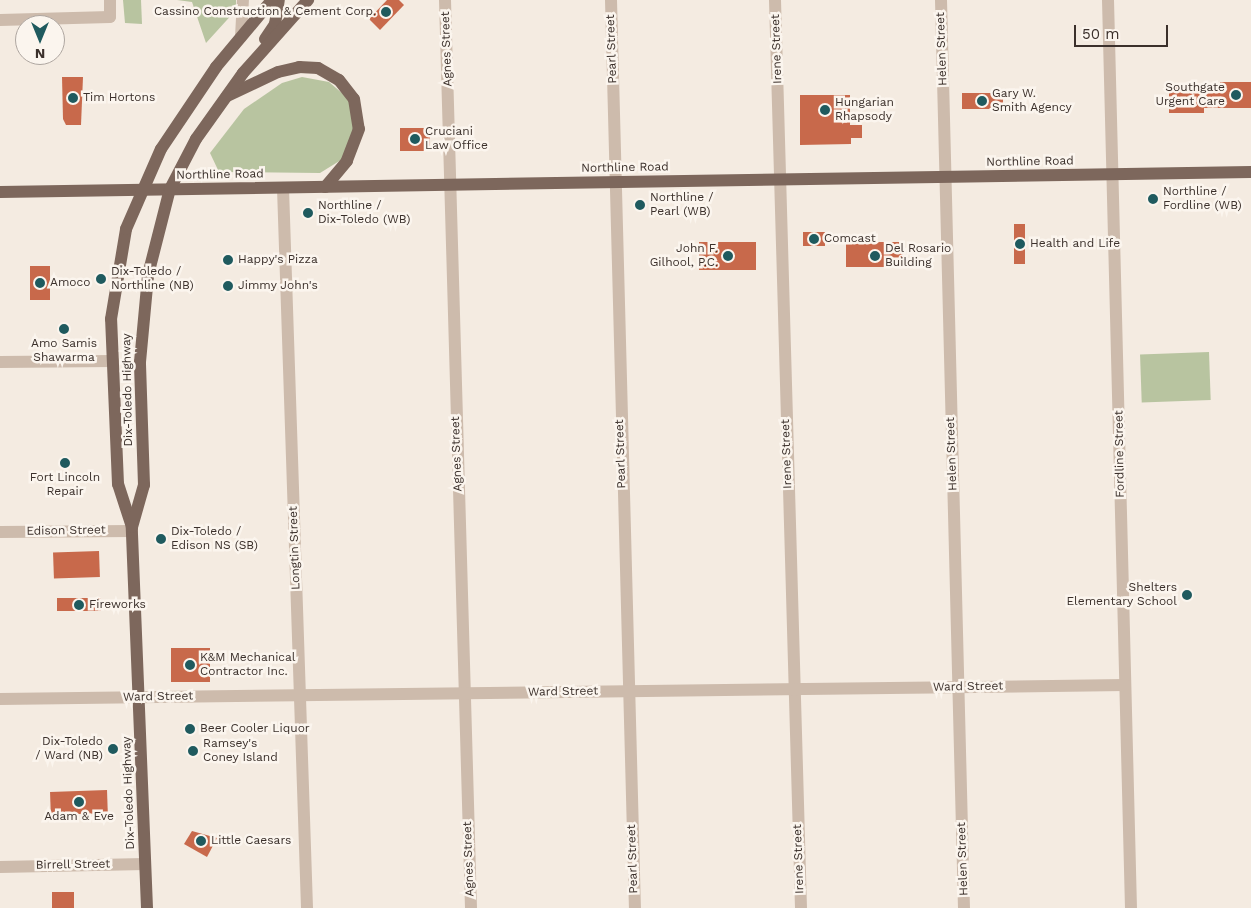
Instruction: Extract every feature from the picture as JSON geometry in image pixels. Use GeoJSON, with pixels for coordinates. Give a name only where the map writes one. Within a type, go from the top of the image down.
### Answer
{"type":"FeatureCollection","features":[{"type":"Feature","properties":{"kind":"main road","name":"Dix-Toledo Highway"},"geometry":{"type":"LineString","coordinates":[[147,908],[132,529],[118,484],[111,318],[118,263],[141,190],[165,141],[241,37],[272,0]]}},
{"type":"Feature","properties":{"kind":"main road"},"geometry":{"type":"LineString","coordinates":[[243,73],[275,24],[279,0]]}},
{"type":"Feature","properties":{"kind":"main road","name":"Dix-Toledo Highway"},"geometry":{"type":"LineString","coordinates":[[132,529],[144,485],[140,362],[144,304],[170,189],[196,139],[224,98],[243,73],[308,0]]}},
{"type":"Feature","properties":{"kind":"main road"},"geometry":{"type":"LineString","coordinates":[[224,98],[278,72],[299,67],[318,68],[339,80],[354,99],[359,128],[347,161],[324,187]]}},
{"type":"Feature","properties":{"kind":"main road","name":"Northline Road"},"geometry":{"type":"LineString","coordinates":[[0,192],[1251,172]]}},
{"type":"Feature","properties":{"kind":"street"},"geometry":{"type":"LineString","coordinates":[[0,20],[110,17],[110,0]]}},
{"type":"Feature","properties":{"kind":"street"},"geometry":{"type":"LineString","coordinates":[[241,37],[242,0]]}},
{"type":"Feature","properties":{"kind":"street","name":"Agnes Street"},"geometry":{"type":"LineString","coordinates":[[445,0],[471,908]]}},
{"type":"Feature","properties":{"kind":"street","name":"Pearl Street"},"geometry":{"type":"LineString","coordinates":[[611,0],[627,692],[635,908]]}},
{"type":"Feature","properties":{"kind":"street","name":"Irene Street"},"geometry":{"type":"LineString","coordinates":[[776,0],[800,908]]}},
{"type":"Feature","properties":{"kind":"street","name":"Helen Street"},"geometry":{"type":"LineString","coordinates":[[941,0],[964,908]]}},
{"type":"Feature","properties":{"kind":"street","name":"Fordline Street"},"geometry":{"type":"LineString","coordinates":[[1108,0],[1131,908]]}},
{"type":"Feature","properties":{"kind":"street","name":"Longtin Street"},"geometry":{"type":"LineString","coordinates":[[283,188],[307,908]]}},
{"type":"Feature","properties":{"kind":"street"},"geometry":{"type":"LineString","coordinates":[[0,362],[113,361]]}},
{"type":"Feature","properties":{"kind":"street","name":"Edison Street"},"geometry":{"type":"LineString","coordinates":[[0,532],[132,529]]}},
{"type":"Feature","properties":{"kind":"street","name":"Ward Street"},"geometry":{"type":"LineString","coordinates":[[0,699],[794,691],[1126,685]]}},
{"type":"Feature","properties":{"kind":"street","name":"Birrell Street"},"geometry":{"type":"LineString","coordinates":[[0,866],[145,864]]}},
{"type":"Feature","properties":{"kind":"green space"},"geometry":{"type":"Polygon","coordinates":[[[123,0],[141,0],[142,24],[125,23],[123,0]]]}},
{"type":"Feature","properties":{"kind":"green space"},"geometry":{"type":"Polygon","coordinates":[[[177,0],[236,0],[236,10],[206,43],[192,2],[177,0]]]}},
{"type":"Feature","properties":{"kind":"green space"},"geometry":{"type":"Polygon","coordinates":[[[302,77],[329,82],[350,100],[354,129],[350,146],[341,160],[320,173],[219,172],[210,153],[244,109],[282,83],[302,77]]]}},
{"type":"Feature","properties":{"kind":"green space"},"geometry":{"type":"Polygon","coordinates":[[[1209,352],[1211,400],[1142,402],[1140,354],[1209,352]]]}},
{"type":"Feature","properties":{"kind":"building","name":"Cassino Construction & Cement Corp."},"geometry":{"type":"Polygon","coordinates":[[[387,0],[399,0],[404,5],[380,30],[369,19],[387,0]]]}},
{"type":"Feature","properties":{"kind":"building","name":"Tim Hortons"},"geometry":{"type":"Polygon","coordinates":[[[62,77],[83,77],[81,125],[66,125],[63,119],[62,77]]]}},
{"type":"Feature","properties":{"kind":"building"},"geometry":{"type":"Polygon","coordinates":[[[1220,82],[1251,82],[1251,108],[1204,108],[1204,113],[1169,113],[1169,86],[1220,86],[1220,82]]]}},
{"type":"Feature","properties":{"kind":"building","name":"Gary W. Smith Agency"},"geometry":{"type":"Polygon","coordinates":[[[962,93],[1003,93],[1003,109],[962,109],[962,93]]]}},
{"type":"Feature","properties":{"kind":"building","name":"Hungarian Rhapsody"},"geometry":{"type":"Polygon","coordinates":[[[800,95],[850,95],[850,125],[862,125],[862,138],[851,138],[851,144],[800,145],[800,95]]]}},
{"type":"Feature","properties":{"kind":"building","name":"Cruciani Law Office"},"geometry":{"type":"Polygon","coordinates":[[[400,128],[430,128],[430,151],[400,151],[400,128]]]}},
{"type":"Feature","properties":{"kind":"building","name":"Health and Life"},"geometry":{"type":"Polygon","coordinates":[[[1014,224],[1025,224],[1025,264],[1014,264],[1014,224]]]}},
{"type":"Feature","properties":{"kind":"building","name":"Comcast"},"geometry":{"type":"Polygon","coordinates":[[[803,232],[825,232],[825,246],[803,246],[803,232]]]}},
{"type":"Feature","properties":{"kind":"building","name":"John F. Gilhool, P.C."},"geometry":{"type":"Polygon","coordinates":[[[699,242],[756,242],[756,270],[699,270],[699,242]]]}},
{"type":"Feature","properties":{"kind":"building","name":"Del Rosario Building"},"geometry":{"type":"Polygon","coordinates":[[[846,242],[903,242],[903,267],[846,267],[846,242]]]}},
{"type":"Feature","properties":{"kind":"building","name":"Amoco"},"geometry":{"type":"Polygon","coordinates":[[[30,266],[50,266],[50,300],[30,300],[30,266]]]}},
{"type":"Feature","properties":{"kind":"building"},"geometry":{"type":"Polygon","coordinates":[[[99,551],[100,577],[54,579],[53,553],[99,551]]]}},
{"type":"Feature","properties":{"kind":"building","name":"Fireworks"},"geometry":{"type":"Polygon","coordinates":[[[57,598],[101,598],[101,611],[57,611],[57,598]]]}},
{"type":"Feature","properties":{"kind":"building","name":"K&M Mechanical Contractor Inc."},"geometry":{"type":"Polygon","coordinates":[[[171,648],[210,648],[210,682],[171,682],[171,648]]]}},
{"type":"Feature","properties":{"kind":"building","name":"Adam & Eve"},"geometry":{"type":"Polygon","coordinates":[[[107,790],[108,813],[51,815],[50,792],[107,790]]]}},
{"type":"Feature","properties":{"kind":"building","name":"Little Caesars"},"geometry":{"type":"Polygon","coordinates":[[[192,831],[217,838],[207,857],[184,844],[192,831]]]}},
{"type":"Feature","properties":{"kind":"building"},"geometry":{"type":"Polygon","coordinates":[[[52,892],[74,892],[74,908],[52,908],[52,892]]]}},
{"type":"Feature","properties":{"kind":"place","name":"Cassino Construction & Cement Corp."},"geometry":{"type":"Point","coordinates":[386,12]}},
{"type":"Feature","properties":{"kind":"place","name":"Southgate Urgent Care"},"geometry":{"type":"Point","coordinates":[1236,95]}},
{"type":"Feature","properties":{"kind":"place","name":"Tim Hortons"},"geometry":{"type":"Point","coordinates":[73,98]}},
{"type":"Feature","properties":{"kind":"place","name":"Gary W. Smith Agency"},"geometry":{"type":"Point","coordinates":[982,101]}},
{"type":"Feature","properties":{"kind":"place","name":"Hungarian Rhapsody"},"geometry":{"type":"Point","coordinates":[825,110]}},
{"type":"Feature","properties":{"kind":"place","name":"Cruciani Law Office"},"geometry":{"type":"Point","coordinates":[415,139]}},
{"type":"Feature","properties":{"kind":"place","name":"Northline / Fordline (WB)"},"geometry":{"type":"Point","coordinates":[1153,199]}},
{"type":"Feature","properties":{"kind":"place","name":"Northline / Pearl (WB)"},"geometry":{"type":"Point","coordinates":[640,205]}},
{"type":"Feature","properties":{"kind":"place","name":"Northline / Dix-Toledo (WB)"},"geometry":{"type":"Point","coordinates":[308,213]}},
{"type":"Feature","properties":{"kind":"place","name":"Comcast"},"geometry":{"type":"Point","coordinates":[814,239]}},
{"type":"Feature","properties":{"kind":"place","name":"Health and Life"},"geometry":{"type":"Point","coordinates":[1020,244]}},
{"type":"Feature","properties":{"kind":"place","name":"John F. Gilhool, P.C."},"geometry":{"type":"Point","coordinates":[728,256]}},
{"type":"Feature","properties":{"kind":"place","name":"Del Rosario Building"},"geometry":{"type":"Point","coordinates":[875,256]}},
{"type":"Feature","properties":{"kind":"place","name":"Happy's Pizza"},"geometry":{"type":"Point","coordinates":[228,260]}},
{"type":"Feature","properties":{"kind":"place","name":"Dix-Toledo / Northline (NB)"},"geometry":{"type":"Point","coordinates":[101,279]}},
{"type":"Feature","properties":{"kind":"place","name":"Amoco"},"geometry":{"type":"Point","coordinates":[40,283]}},
{"type":"Feature","properties":{"kind":"place","name":"Jimmy John's"},"geometry":{"type":"Point","coordinates":[228,286]}},
{"type":"Feature","properties":{"kind":"place","name":"Amo Samis Shawarma"},"geometry":{"type":"Point","coordinates":[64,329]}},
{"type":"Feature","properties":{"kind":"place","name":"Fort Lincoln Repair"},"geometry":{"type":"Point","coordinates":[65,463]}},
{"type":"Feature","properties":{"kind":"place","name":"Dix-Toledo / Edison NS (SB)"},"geometry":{"type":"Point","coordinates":[161,539]}},
{"type":"Feature","properties":{"kind":"place","name":"Shelters Elementary School"},"geometry":{"type":"Point","coordinates":[1187,595]}},
{"type":"Feature","properties":{"kind":"place","name":"Fireworks"},"geometry":{"type":"Point","coordinates":[79,605]}},
{"type":"Feature","properties":{"kind":"place","name":"K&M Mechanical Contractor Inc."},"geometry":{"type":"Point","coordinates":[190,665]}},
{"type":"Feature","properties":{"kind":"place","name":"Beer Cooler Liquor"},"geometry":{"type":"Point","coordinates":[190,729]}},
{"type":"Feature","properties":{"kind":"place","name":"Dix-Toledo / Ward (NB)"},"geometry":{"type":"Point","coordinates":[113,749]}},
{"type":"Feature","properties":{"kind":"place","name":"Ramsey's Coney Island"},"geometry":{"type":"Point","coordinates":[193,751]}},
{"type":"Feature","properties":{"kind":"place","name":"Adam & Eve"},"geometry":{"type":"Point","coordinates":[79,802]}},
{"type":"Feature","properties":{"kind":"place","name":"Little Caesars"},"geometry":{"type":"Point","coordinates":[201,841]}}]}
